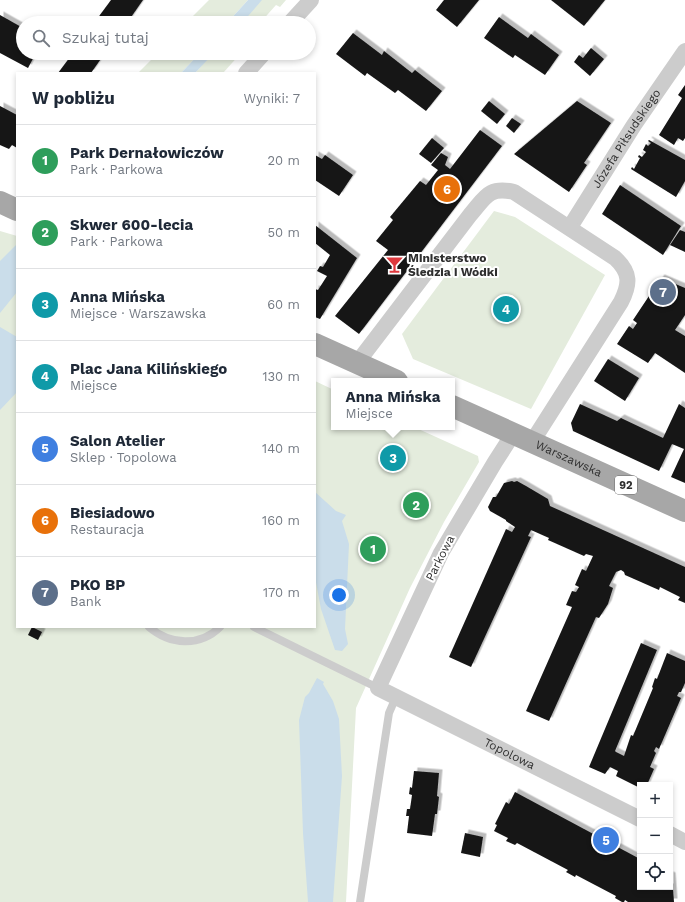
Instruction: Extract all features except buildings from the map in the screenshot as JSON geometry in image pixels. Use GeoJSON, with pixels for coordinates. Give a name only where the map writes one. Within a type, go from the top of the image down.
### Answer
{"type":"FeatureCollection","features":[{"type":"Feature","properties":{"kind":"main road"},"geometry":{"type":"LineString","coordinates":[[0,202],[16,210]]}},
{"type":"Feature","properties":{"kind":"main road"},"geometry":{"type":"LineString","coordinates":[[316,344],[392,378]]}},
{"type":"Feature","properties":{"kind":"main road","name":"Warszawska"},"geometry":{"type":"LineString","coordinates":[[455,407],[685,511]]}},
{"type":"Feature","properties":{"kind":"street"},"geometry":{"type":"LineString","coordinates":[[296,16],[311,0]]}},
{"type":"Feature","properties":{"kind":"street","name":"Józefa Piłsudskiego"},"geometry":{"type":"LineString","coordinates":[[570,227],[634,125],[685,51]]}},
{"type":"Feature","properties":{"kind":"street"},"geometry":{"type":"LineString","coordinates":[[247,72],[258,60]]}},
{"type":"Feature","properties":{"kind":"street","name":"Parkowa"},"geometry":{"type":"LineString","coordinates":[[357,362],[470,215],[490,193],[498,190],[514,192],[570,227],[620,263],[624,267],[628,277],[627,289],[621,302],[523,438],[495,462],[441,553],[378,688]]}},
{"type":"Feature","properties":{"kind":"street","name":"Topolowa"},"geometry":{"type":"LineString","coordinates":[[378,688],[638,818]]}},
{"type":"Feature","properties":{"kind":"street"},"geometry":{"type":"LineString","coordinates":[[673,836],[685,842]]}},
{"type":"Feature","properties":{"kind":"lane"},"geometry":{"type":"LineString","coordinates":[[150,628],[162,636],[174,641],[188,642],[210,635],[219,628]]}},
{"type":"Feature","properties":{"kind":"lane"},"geometry":{"type":"LineString","coordinates":[[256,628],[378,688]]}},
{"type":"Feature","properties":{"kind":"lane"},"geometry":{"type":"LineString","coordinates":[[360,902],[389,713],[396,697]]}},
{"type":"Feature","properties":{"kind":"green space"},"geometry":{"type":"Polygon","coordinates":[[[209,0],[248,0],[233,16],[193,16],[209,0]]]}},
{"type":"Feature","properties":{"kind":"green space"},"geometry":{"type":"Polygon","coordinates":[[[261,0],[286,0],[280,7],[276,5],[266,16],[246,16],[261,0]]]}},
{"type":"Feature","properties":{"kind":"green space"},"geometry":{"type":"Polygon","coordinates":[[[151,60],[193,60],[182,72],[139,72],[151,60]]]}},
{"type":"Feature","properties":{"kind":"green space"},"geometry":{"type":"Polygon","coordinates":[[[207,60],[235,60],[224,72],[196,72],[207,60]]]}},
{"type":"Feature","properties":{"kind":"green space"},"geometry":{"type":"Polygon","coordinates":[[[494,211],[515,217],[605,275],[531,409],[413,359],[402,334],[494,211]]]}},
{"type":"Feature","properties":{"kind":"green space"},"geometry":{"type":"Polygon","coordinates":[[[0,231],[16,236],[16,628],[316,628],[316,381],[331,389],[331,430],[421,430],[478,456],[479,462],[444,522],[410,588],[356,708],[346,902],[0,902],[0,231]]]}},
{"type":"Feature","properties":{"kind":"water"},"geometry":{"type":"Polygon","coordinates":[[[248,0],[262,0],[248,16],[233,16],[248,0]]]}},
{"type":"Feature","properties":{"kind":"water"},"geometry":{"type":"Polygon","coordinates":[[[193,60],[207,60],[196,72],[182,72],[193,60]]]}},
{"type":"Feature","properties":{"kind":"water"},"geometry":{"type":"Polygon","coordinates":[[[16,245],[16,293],[0,313],[0,261],[16,245]]]}},
{"type":"Feature","properties":{"kind":"water"},"geometry":{"type":"Polygon","coordinates":[[[0,327],[16,336],[16,393],[0,410],[0,327]]]}},
{"type":"Feature","properties":{"kind":"water"},"geometry":{"type":"Polygon","coordinates":[[[316,493],[336,511],[346,515],[342,521],[349,544],[345,629],[348,644],[342,651],[335,650],[321,609],[316,582],[316,493]]]}},
{"type":"Feature","properties":{"kind":"water"},"geometry":{"type":"Polygon","coordinates":[[[317,678],[324,682],[323,684],[333,701],[339,719],[342,776],[333,902],[308,902],[303,833],[299,720],[305,697],[309,693],[317,678]]]}},
{"type":"Feature","properties":{"kind":"place","name":"Biesiadowo"},"geometry":{"type":"Point","coordinates":[447,189]}},
{"type":"Feature","properties":{"kind":"place","name":"Ministerstwo Śledzia i Wódki"},"geometry":{"type":"Point","coordinates":[395,265]}},
{"type":"Feature","properties":{"kind":"place","name":"PKO BP"},"geometry":{"type":"Point","coordinates":[663,292]}},
{"type":"Feature","properties":{"kind":"place","name":"Plac Jana Kilińskiego"},"geometry":{"type":"Point","coordinates":[506,309]}},
{"type":"Feature","properties":{"kind":"place","name":"Anna Mińska"},"geometry":{"type":"Point","coordinates":[393,458]}},
{"type":"Feature","properties":{"kind":"place","name":"Skwer 600-lecia"},"geometry":{"type":"Point","coordinates":[416,505]}},
{"type":"Feature","properties":{"kind":"place","name":"Park Dernałowiczów"},"geometry":{"type":"Point","coordinates":[373,549]}},
{"type":"Feature","properties":{"kind":"place","name":"Salon Atelier"},"geometry":{"type":"Point","coordinates":[606,840]}}]}
